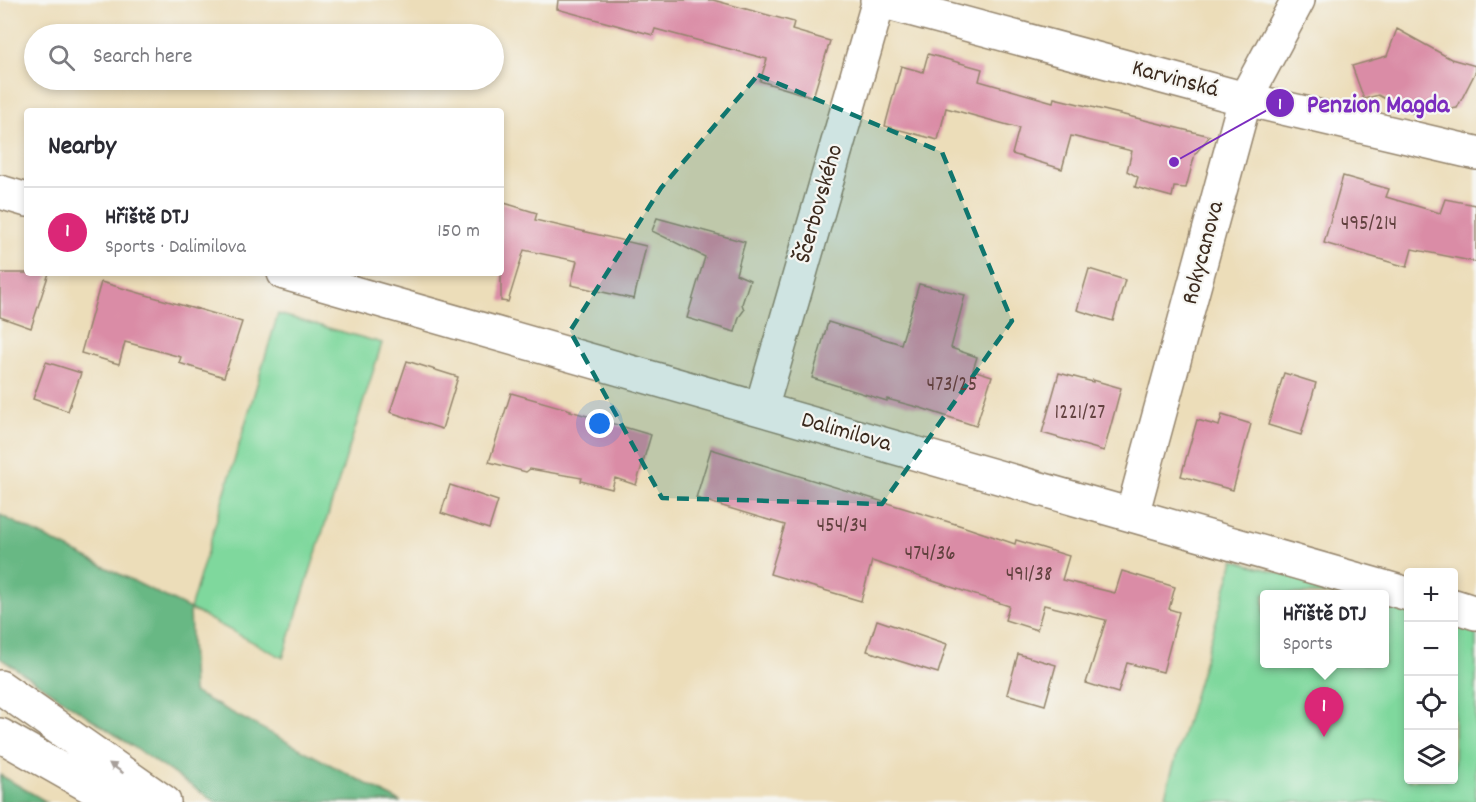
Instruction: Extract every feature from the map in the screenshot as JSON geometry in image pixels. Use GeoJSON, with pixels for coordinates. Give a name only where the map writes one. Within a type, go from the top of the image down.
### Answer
{"type":"FeatureCollection","features":[{"type":"Feature","properties":{"kind":"street","name":"Karvinská"},"geometry":{"type":"LineString","coordinates":[[878,0],[1245,99],[1476,153]]}},
{"type":"Feature","properties":{"kind":"street","name":"Ščerbovského"},"geometry":{"type":"LineString","coordinates":[[760,409],[878,0]]}},
{"type":"Feature","properties":{"kind":"street","name":"Rokycanova"},"geometry":{"type":"LineString","coordinates":[[1132,515],[1245,99],[1298,0]]}},
{"type":"Feature","properties":{"kind":"street"},"geometry":{"type":"LineString","coordinates":[[0,192],[24,199]]}},
{"type":"Feature","properties":{"kind":"street","name":"Dalimilova"},"geometry":{"type":"LineString","coordinates":[[294,276],[1404,593]]}},
{"type":"Feature","properties":{"kind":"street"},"geometry":{"type":"LineString","coordinates":[[1458,607],[1476,613]]}},
{"type":"Feature","properties":{"kind":"street"},"geometry":{"type":"LineString","coordinates":[[0,687],[164,802]]}},
{"type":"Feature","properties":{"kind":"street"},"geometry":{"type":"LineString","coordinates":[[0,735],[118,802]]}},
{"type":"Feature","properties":{"kind":"highlighted area"},"geometry":{"type":"Polygon","coordinates":[[[758,75],[942,152],[1012,321],[882,504],[662,498],[570,331],[661,188],[758,75]]]}},
{"type":"Feature","properties":{"kind":"green space"},"geometry":{"type":"Polygon","coordinates":[[[278,314],[382,343],[283,658],[190,609],[278,314]]]}},
{"type":"Feature","properties":{"kind":"green space"},"geometry":{"type":"Polygon","coordinates":[[[0,515],[190,609],[193,692],[401,802],[216,802],[0,658],[0,515]]]}},
{"type":"Feature","properties":{"kind":"green space"},"geometry":{"type":"Polygon","coordinates":[[[1234,560],[1338,590],[1260,590],[1260,668],[1389,668],[1389,605],[1404,610],[1404,784],[1458,784],[1458,625],[1476,630],[1476,802],[1191,802],[1165,795],[1234,560]]]}},
{"type":"Feature","properties":{"kind":"green space"},"geometry":{"type":"Polygon","coordinates":[[[0,775],[47,802],[0,802],[0,775]]]}},
{"type":"Feature","properties":{"kind":"building"},"geometry":{"type":"Polygon","coordinates":[[[558,0],[713,0],[794,22],[792,30],[830,41],[813,97],[760,81],[767,59],[655,29],[653,35],[557,9],[558,0]]]}},
{"type":"Feature","properties":{"kind":"building"},"geometry":{"type":"Polygon","coordinates":[[[1397,29],[1451,59],[1476,66],[1476,71],[1457,108],[1414,114],[1378,95],[1364,99],[1352,66],[1387,56],[1397,29]]]}},
{"type":"Feature","properties":{"kind":"building"},"geometry":{"type":"Polygon","coordinates":[[[928,54],[982,69],[979,81],[1053,102],[1054,98],[1210,136],[1195,154],[1186,188],[1174,187],[1172,197],[1135,187],[1138,177],[1127,171],[1132,151],[1071,136],[1062,169],[1012,154],[1019,128],[946,108],[938,140],[885,126],[901,66],[923,72],[928,54]]]}},
{"type":"Feature","properties":{"kind":"building"},"geometry":{"type":"Polygon","coordinates":[[[1343,176],[1389,189],[1386,197],[1440,213],[1445,199],[1476,205],[1476,262],[1412,249],[1407,267],[1324,243],[1343,176]]]}},
{"type":"Feature","properties":{"kind":"building"},"geometry":{"type":"Polygon","coordinates":[[[504,203],[537,213],[535,220],[646,246],[634,299],[571,285],[577,261],[524,250],[508,302],[501,301],[501,276],[504,276],[504,203]]]}},
{"type":"Feature","properties":{"kind":"building"},"geometry":{"type":"Polygon","coordinates":[[[657,218],[745,242],[736,274],[750,280],[742,304],[744,310],[739,317],[735,332],[687,318],[705,257],[652,231],[657,218]]]}},
{"type":"Feature","properties":{"kind":"building"},"geometry":{"type":"Polygon","coordinates":[[[1089,269],[1125,280],[1113,321],[1077,310],[1089,269]]]}},
{"type":"Feature","properties":{"kind":"building"},"geometry":{"type":"Polygon","coordinates":[[[0,273],[48,276],[31,328],[0,317],[0,273]]]}},
{"type":"Feature","properties":{"kind":"building"},"geometry":{"type":"Polygon","coordinates":[[[101,282],[242,322],[224,377],[179,363],[181,357],[125,342],[119,364],[81,353],[101,282]]]}},
{"type":"Feature","properties":{"kind":"building"},"geometry":{"type":"Polygon","coordinates":[[[919,284],[965,295],[951,348],[977,357],[973,370],[992,376],[976,426],[921,408],[887,399],[887,401],[812,378],[828,322],[901,344],[919,284]]]}},
{"type":"Feature","properties":{"kind":"building"},"geometry":{"type":"Polygon","coordinates":[[[407,361],[458,377],[442,429],[390,412],[407,361]]]}},
{"type":"Feature","properties":{"kind":"building"},"geometry":{"type":"Polygon","coordinates":[[[46,362],[81,373],[68,411],[33,399],[46,362]]]}},
{"type":"Feature","properties":{"kind":"building"},"geometry":{"type":"Polygon","coordinates":[[[1059,373],[1121,388],[1104,451],[1042,433],[1059,373]]]}},
{"type":"Feature","properties":{"kind":"building"},"geometry":{"type":"Polygon","coordinates":[[[1284,373],[1316,383],[1301,435],[1268,425],[1284,373]]]}},
{"type":"Feature","properties":{"kind":"building"},"geometry":{"type":"Polygon","coordinates":[[[511,393],[651,435],[636,485],[615,478],[612,489],[581,481],[582,478],[530,469],[526,472],[489,462],[511,393]]]}},
{"type":"Feature","properties":{"kind":"building"},"geometry":{"type":"Polygon","coordinates":[[[1222,415],[1251,424],[1233,490],[1181,476],[1197,420],[1219,426],[1222,415]]]}},
{"type":"Feature","properties":{"kind":"building"},"geometry":{"type":"Polygon","coordinates":[[[711,449],[1015,544],[1016,540],[1069,556],[1062,580],[1115,593],[1122,571],[1175,587],[1169,609],[1179,612],[1163,672],[1127,663],[1118,693],[1086,683],[1106,620],[1044,605],[1037,630],[1005,620],[1009,606],[872,561],[861,601],[770,574],[785,525],[696,498],[711,449]]]}},
{"type":"Feature","properties":{"kind":"building"},"geometry":{"type":"Polygon","coordinates":[[[450,485],[498,501],[489,529],[441,513],[450,485]]]}},
{"type":"Feature","properties":{"kind":"building"},"geometry":{"type":"Polygon","coordinates":[[[877,620],[947,644],[938,673],[867,651],[877,620]]]}},
{"type":"Feature","properties":{"kind":"building"},"geometry":{"type":"Polygon","coordinates":[[[1018,654],[1056,665],[1045,705],[1007,694],[1018,654]]]}},
{"type":"Feature","properties":{"kind":"place","name":"Penzion Magda"},"geometry":{"type":"Point","coordinates":[1174,162]}},
{"type":"Feature","properties":{"kind":"place","name":"Hřiště DTJ"},"geometry":{"type":"Point","coordinates":[1324,737]}}]}
